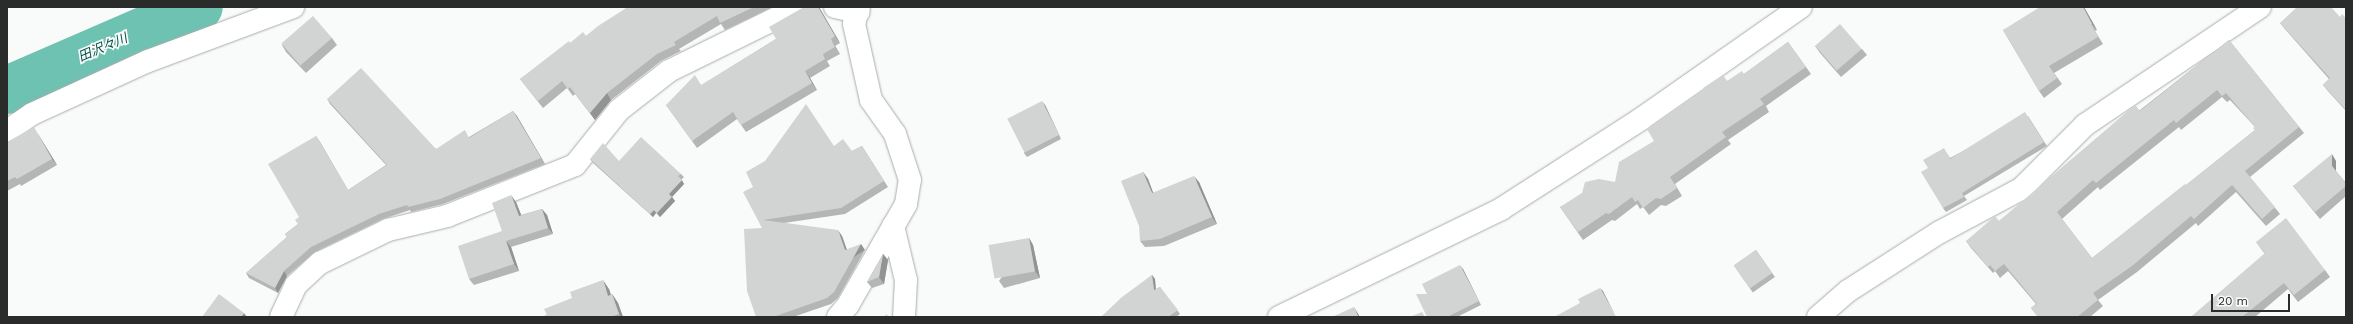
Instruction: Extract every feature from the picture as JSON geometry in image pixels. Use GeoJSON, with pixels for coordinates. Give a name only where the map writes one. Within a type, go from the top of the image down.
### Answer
{"type":"FeatureCollection","features":[{"type":"Feature","properties":{"kind":"street"},"geometry":{"type":"LineString","coordinates":[[7,131],[32,114],[148,61],[293,7]]}},
{"type":"Feature","properties":{"kind":"street"},"geometry":{"type":"LineString","coordinates":[[281,317],[296,285],[320,263],[388,230],[447,216],[575,165],[620,110],[669,71],[799,7]]}},
{"type":"Feature","properties":{"kind":"street"},"geometry":{"type":"LineString","coordinates":[[835,7],[858,10],[854,24],[871,100],[895,134],[910,180],[906,204],[848,306],[838,317]]}},
{"type":"Feature","properties":{"kind":"street"},"geometry":{"type":"LineString","coordinates":[[1279,317],[1501,209],[1641,119],[1801,7]]}},
{"type":"Feature","properties":{"kind":"street"},"geometry":{"type":"LineString","coordinates":[[1818,317],[1848,291],[1940,232],[2021,189],[2085,125],[2260,7]]}},
{"type":"Feature","properties":{"kind":"street"},"geometry":{"type":"LineString","coordinates":[[893,226],[906,280],[904,317]]}},
{"type":"Feature","properties":{"kind":"building"},"geometry":{"type":"Polygon","coordinates":[[[628,7],[754,7],[720,23],[717,16],[674,42],[676,45],[657,54],[607,93],[590,113],[570,87],[568,89],[562,81],[538,101],[520,79],[569,41],[570,43],[583,32],[586,36],[598,26],[628,7]]]}},
{"type":"Feature","properties":{"kind":"building"},"geometry":{"type":"Polygon","coordinates":[[[804,7],[818,7],[835,36],[831,39],[835,47],[823,54],[825,59],[805,71],[812,83],[741,125],[733,112],[692,141],[666,105],[695,75],[701,85],[776,39],[769,27],[804,7]]]}},
{"type":"Feature","properties":{"kind":"building"},"geometry":{"type":"Polygon","coordinates":[[[2040,7],[2083,7],[2098,37],[2049,66],[2057,78],[2039,91],[2003,30],[2040,7]]]}},
{"type":"Feature","properties":{"kind":"building"},"geometry":{"type":"Polygon","coordinates":[[[2297,7],[2331,7],[2340,17],[2342,14],[2346,18],[2346,110],[2323,85],[2330,78],[2280,23],[2297,7]]]}},
{"type":"Feature","properties":{"kind":"building"},"geometry":{"type":"Polygon","coordinates":[[[313,16],[332,38],[300,65],[281,44],[313,16]]]}},
{"type":"Feature","properties":{"kind":"building"},"geometry":{"type":"Polygon","coordinates":[[[1840,24],[1862,49],[1837,71],[1815,46],[1840,24]]]}},
{"type":"Feature","properties":{"kind":"building"},"geometry":{"type":"Polygon","coordinates":[[[2229,40],[2299,127],[2245,171],[2275,207],[2262,219],[2232,185],[2194,219],[2191,216],[2132,266],[2093,293],[2098,300],[2077,317],[2038,317],[2031,308],[2037,304],[2004,264],[1995,271],[1990,265],[1988,267],[1966,241],[1995,216],[1999,221],[2135,105],[2140,111],[2229,40]],[[2217,90],[2176,123],[2174,120],[2096,183],[2093,180],[2057,212],[2092,258],[2255,130],[2253,128],[2255,127],[2226,93],[2222,96],[2217,90]]]}},
{"type":"Feature","properties":{"kind":"building"},"geometry":{"type":"Polygon","coordinates":[[[1788,42],[1806,67],[1760,99],[1764,104],[1722,132],[1726,137],[1670,177],[1677,188],[1661,199],[1656,198],[1643,208],[1638,200],[1635,202],[1632,197],[1609,214],[1606,213],[1578,232],[1560,207],[1582,193],[1585,182],[1599,179],[1615,182],[1619,162],[1654,141],[1647,129],[1723,75],[1727,81],[1742,71],[1744,74],[1788,42]]]}},
{"type":"Feature","properties":{"kind":"building"},"geometry":{"type":"Polygon","coordinates":[[[361,68],[436,149],[465,130],[469,138],[513,111],[541,158],[440,199],[408,207],[407,205],[379,214],[311,247],[284,271],[275,288],[246,273],[287,237],[285,234],[298,224],[295,220],[299,217],[268,164],[316,136],[348,190],[387,165],[327,99],[361,68]]]}},
{"type":"Feature","properties":{"kind":"building"},"geometry":{"type":"Polygon","coordinates":[[[1042,101],[1059,135],[1025,153],[1007,119],[1042,101]]]}},
{"type":"Feature","properties":{"kind":"building"},"geometry":{"type":"Polygon","coordinates":[[[806,104],[834,146],[843,139],[852,151],[862,146],[884,181],[841,208],[763,220],[838,230],[845,250],[861,244],[834,292],[827,298],[773,317],[756,317],[747,291],[744,229],[762,228],[743,192],[753,187],[746,172],[765,161],[806,104]]]}},
{"type":"Feature","properties":{"kind":"building"},"geometry":{"type":"Polygon","coordinates":[[[2025,112],[2044,142],[1962,193],[1964,197],[1943,208],[1921,172],[1928,168],[1923,160],[1944,148],[1950,159],[2025,112]]]}},
{"type":"Feature","properties":{"kind":"building"},"geometry":{"type":"Polygon","coordinates":[[[34,127],[52,159],[17,179],[15,177],[7,181],[7,142],[34,127]]]}},
{"type":"Feature","properties":{"kind":"building"},"geometry":{"type":"Polygon","coordinates":[[[641,137],[681,174],[678,176],[682,180],[669,194],[672,197],[657,213],[654,210],[650,214],[590,159],[603,143],[619,161],[641,137]]]}},
{"type":"Feature","properties":{"kind":"building"},"geometry":{"type":"Polygon","coordinates":[[[2332,154],[2332,166],[2346,183],[2346,186],[2315,212],[2293,186],[2332,154]]]}},
{"type":"Feature","properties":{"kind":"building"},"geometry":{"type":"Polygon","coordinates":[[[1143,172],[1152,193],[1194,176],[1212,217],[1160,239],[1140,241],[1139,226],[1121,181],[1143,172]]]}},
{"type":"Feature","properties":{"kind":"building"},"geometry":{"type":"Polygon","coordinates":[[[511,195],[519,216],[542,209],[548,228],[506,241],[514,264],[469,279],[458,246],[502,231],[492,203],[511,195]]]}},
{"type":"Feature","properties":{"kind":"building"},"geometry":{"type":"Polygon","coordinates":[[[2286,218],[2325,270],[2294,295],[2284,283],[2242,317],[2191,317],[2265,253],[2256,242],[2286,218]]]}},
{"type":"Feature","properties":{"kind":"building"},"geometry":{"type":"Polygon","coordinates":[[[1029,238],[1035,271],[995,279],[989,245],[1029,238]]]}},
{"type":"Feature","properties":{"kind":"building"},"geometry":{"type":"Polygon","coordinates":[[[1756,250],[1772,273],[1750,288],[1734,265],[1756,250]]]}},
{"type":"Feature","properties":{"kind":"building"},"geometry":{"type":"Polygon","coordinates":[[[883,254],[879,277],[867,282],[883,254]]]}},
{"type":"Feature","properties":{"kind":"building"},"geometry":{"type":"Polygon","coordinates":[[[1460,265],[1479,301],[1447,317],[1427,317],[1416,294],[1427,294],[1422,284],[1460,265]]]}},
{"type":"Feature","properties":{"kind":"building"},"geometry":{"type":"Polygon","coordinates":[[[1152,275],[1154,290],[1160,287],[1178,310],[1168,317],[1101,317],[1122,297],[1152,275]]]}},
{"type":"Feature","properties":{"kind":"building"},"geometry":{"type":"Polygon","coordinates":[[[603,280],[608,296],[612,294],[619,314],[613,317],[542,317],[547,315],[544,309],[572,298],[570,292],[603,280]]]}},
{"type":"Feature","properties":{"kind":"building"},"geometry":{"type":"Polygon","coordinates":[[[1600,288],[1616,317],[1554,317],[1580,303],[1578,299],[1600,288]]]}},
{"type":"Feature","properties":{"kind":"building"},"geometry":{"type":"Polygon","coordinates":[[[219,294],[244,313],[241,317],[202,317],[219,294]]]}},
{"type":"Feature","properties":{"kind":"building"},"geometry":{"type":"Polygon","coordinates":[[[1354,307],[1358,317],[1332,317],[1354,307]]]}},
{"type":"Feature","properties":{"kind":"building"},"geometry":{"type":"Polygon","coordinates":[[[1422,312],[1425,317],[1410,317],[1422,312]]]}},
{"type":"Feature","properties":{"kind":"waterway","name":"田沢々川"},"geometry":{"type":"LineString","coordinates":[[7,90],[199,7]]}}]}
